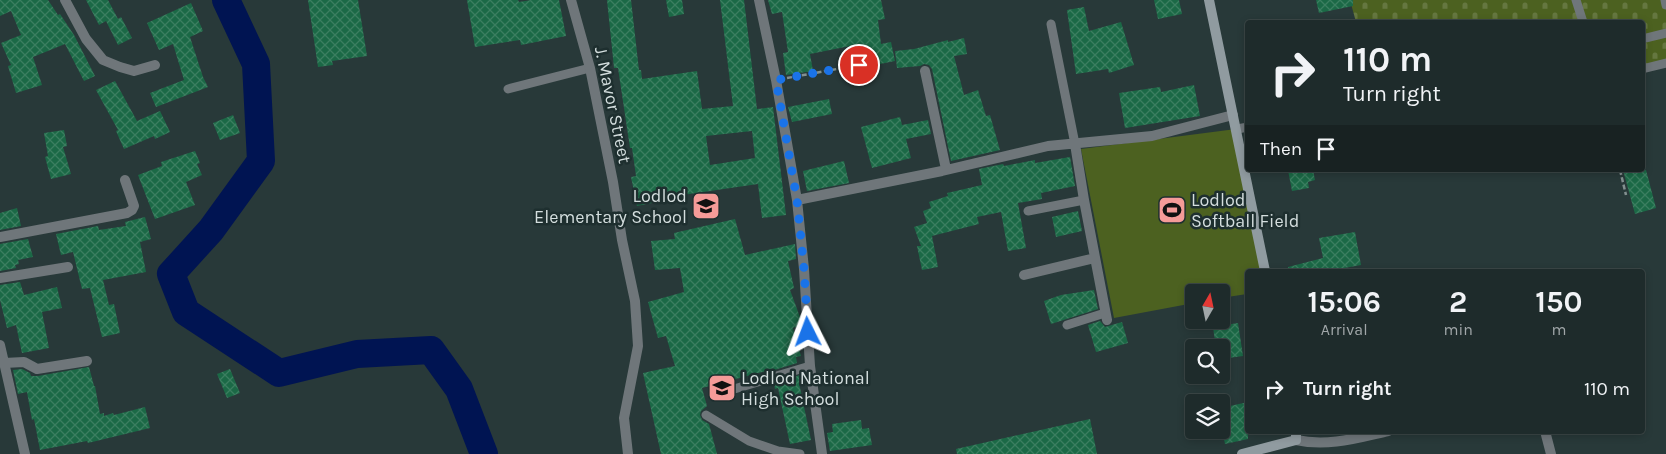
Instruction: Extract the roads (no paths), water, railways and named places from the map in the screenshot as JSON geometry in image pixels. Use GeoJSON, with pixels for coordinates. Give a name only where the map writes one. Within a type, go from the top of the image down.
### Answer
{"type":"FeatureCollection","features":[{"type":"Feature","properties":{"kind":"street"},"geometry":{"type":"LineString","coordinates":[[65,0],[86,39],[103,60],[134,71],[155,64]]}},
{"type":"Feature","properties":{"kind":"street","name":"J. Mavor Street"},"geometry":{"type":"LineString","coordinates":[[571,0],[590,68],[635,301],[638,346],[624,418],[628,454]]}},
{"type":"Feature","properties":{"kind":"street"},"geometry":{"type":"LineString","coordinates":[[758,0],[776,80],[797,200],[804,269],[810,366],[822,454]]}},
{"type":"Feature","properties":{"kind":"street"},"geometry":{"type":"LineString","coordinates":[[1209,0],[1245,170]]}},
{"type":"Feature","properties":{"kind":"street"},"geometry":{"type":"LineString","coordinates":[[925,71],[946,169]]}},
{"type":"Feature","properties":{"kind":"street"},"geometry":{"type":"LineString","coordinates":[[797,200],[1048,146],[1152,136],[1233,115]]}},
{"type":"Feature","properties":{"kind":"street"},"geometry":{"type":"LineString","coordinates":[[1075,144],[1106,317]]}},
{"type":"Feature","properties":{"kind":"street"},"geometry":{"type":"LineString","coordinates":[[1245,172],[1265,269]]}},
{"type":"Feature","properties":{"kind":"street"},"geometry":{"type":"LineString","coordinates":[[0,237],[127,213],[134,206],[126,180]]}},
{"type":"Feature","properties":{"kind":"street"},"geometry":{"type":"LineString","coordinates":[[1024,275],[1095,258]]}},
{"type":"Feature","properties":{"kind":"street"},"geometry":{"type":"LineString","coordinates":[[0,278],[68,267]]}},
{"type":"Feature","properties":{"kind":"street"},"geometry":{"type":"LineString","coordinates":[[0,345],[25,454]]}},
{"type":"Feature","properties":{"kind":"street"},"geometry":{"type":"LineString","coordinates":[[4,363],[24,362],[37,369],[87,361]]}},
{"type":"Feature","properties":{"kind":"street"},"geometry":{"type":"LineString","coordinates":[[1242,454],[1296,436],[1309,443],[1339,443],[1376,434]]}},
{"type":"Feature","properties":{"kind":"street"},"geometry":{"type":"LineString","coordinates":[[1545,434],[1551,454]]}},
{"type":"Feature","properties":{"kind":"lane"},"geometry":{"type":"LineString","coordinates":[[1576,0],[1582,20]]}},
{"type":"Feature","properties":{"kind":"lane"},"geometry":{"type":"LineString","coordinates":[[1665,0],[1666,6]]}},
{"type":"Feature","properties":{"kind":"lane"},"geometry":{"type":"LineString","coordinates":[[1051,24],[1075,144]]}},
{"type":"Feature","properties":{"kind":"lane"},"geometry":{"type":"LineString","coordinates":[[1645,38],[1666,33]]}},
{"type":"Feature","properties":{"kind":"lane"},"geometry":{"type":"LineString","coordinates":[[1645,68],[1666,63]]}},
{"type":"Feature","properties":{"kind":"lane"},"geometry":{"type":"LineString","coordinates":[[508,89],[590,68]]}},
{"type":"Feature","properties":{"kind":"lane"},"geometry":{"type":"LineString","coordinates":[[1237,129],[1245,128]]}},
{"type":"Feature","properties":{"kind":"lane"},"geometry":{"type":"LineString","coordinates":[[1028,211],[1084,200]]}},
{"type":"Feature","properties":{"kind":"lane"},"geometry":{"type":"LineString","coordinates":[[1067,325],[1106,317]]}},
{"type":"Feature","properties":{"kind":"lane"},"geometry":{"type":"LineString","coordinates":[[721,393],[810,366]]}},
{"type":"Feature","properties":{"kind":"lane"},"geometry":{"type":"LineString","coordinates":[[706,415],[749,441],[778,451],[800,454]]}},
{"type":"Feature","properties":{"kind":"waterway"},"geometry":{"type":"LineString","coordinates":[[226,0],[256,64],[261,161],[211,230],[171,274],[186,312],[279,373],[357,354],[431,350],[459,389],[484,454]]}},
{"type":"Feature","properties":{"kind":"place","name":"Lodlod Elementary School"},"geometry":{"type":"Point","coordinates":[706,206]}},
{"type":"Feature","properties":{"kind":"place","name":"Lodlod Softball Field"},"geometry":{"type":"Point","coordinates":[1172,210]}},
{"type":"Feature","properties":{"kind":"place","name":"Lodlod National High School"},"geometry":{"type":"Point","coordinates":[722,388]}}]}
